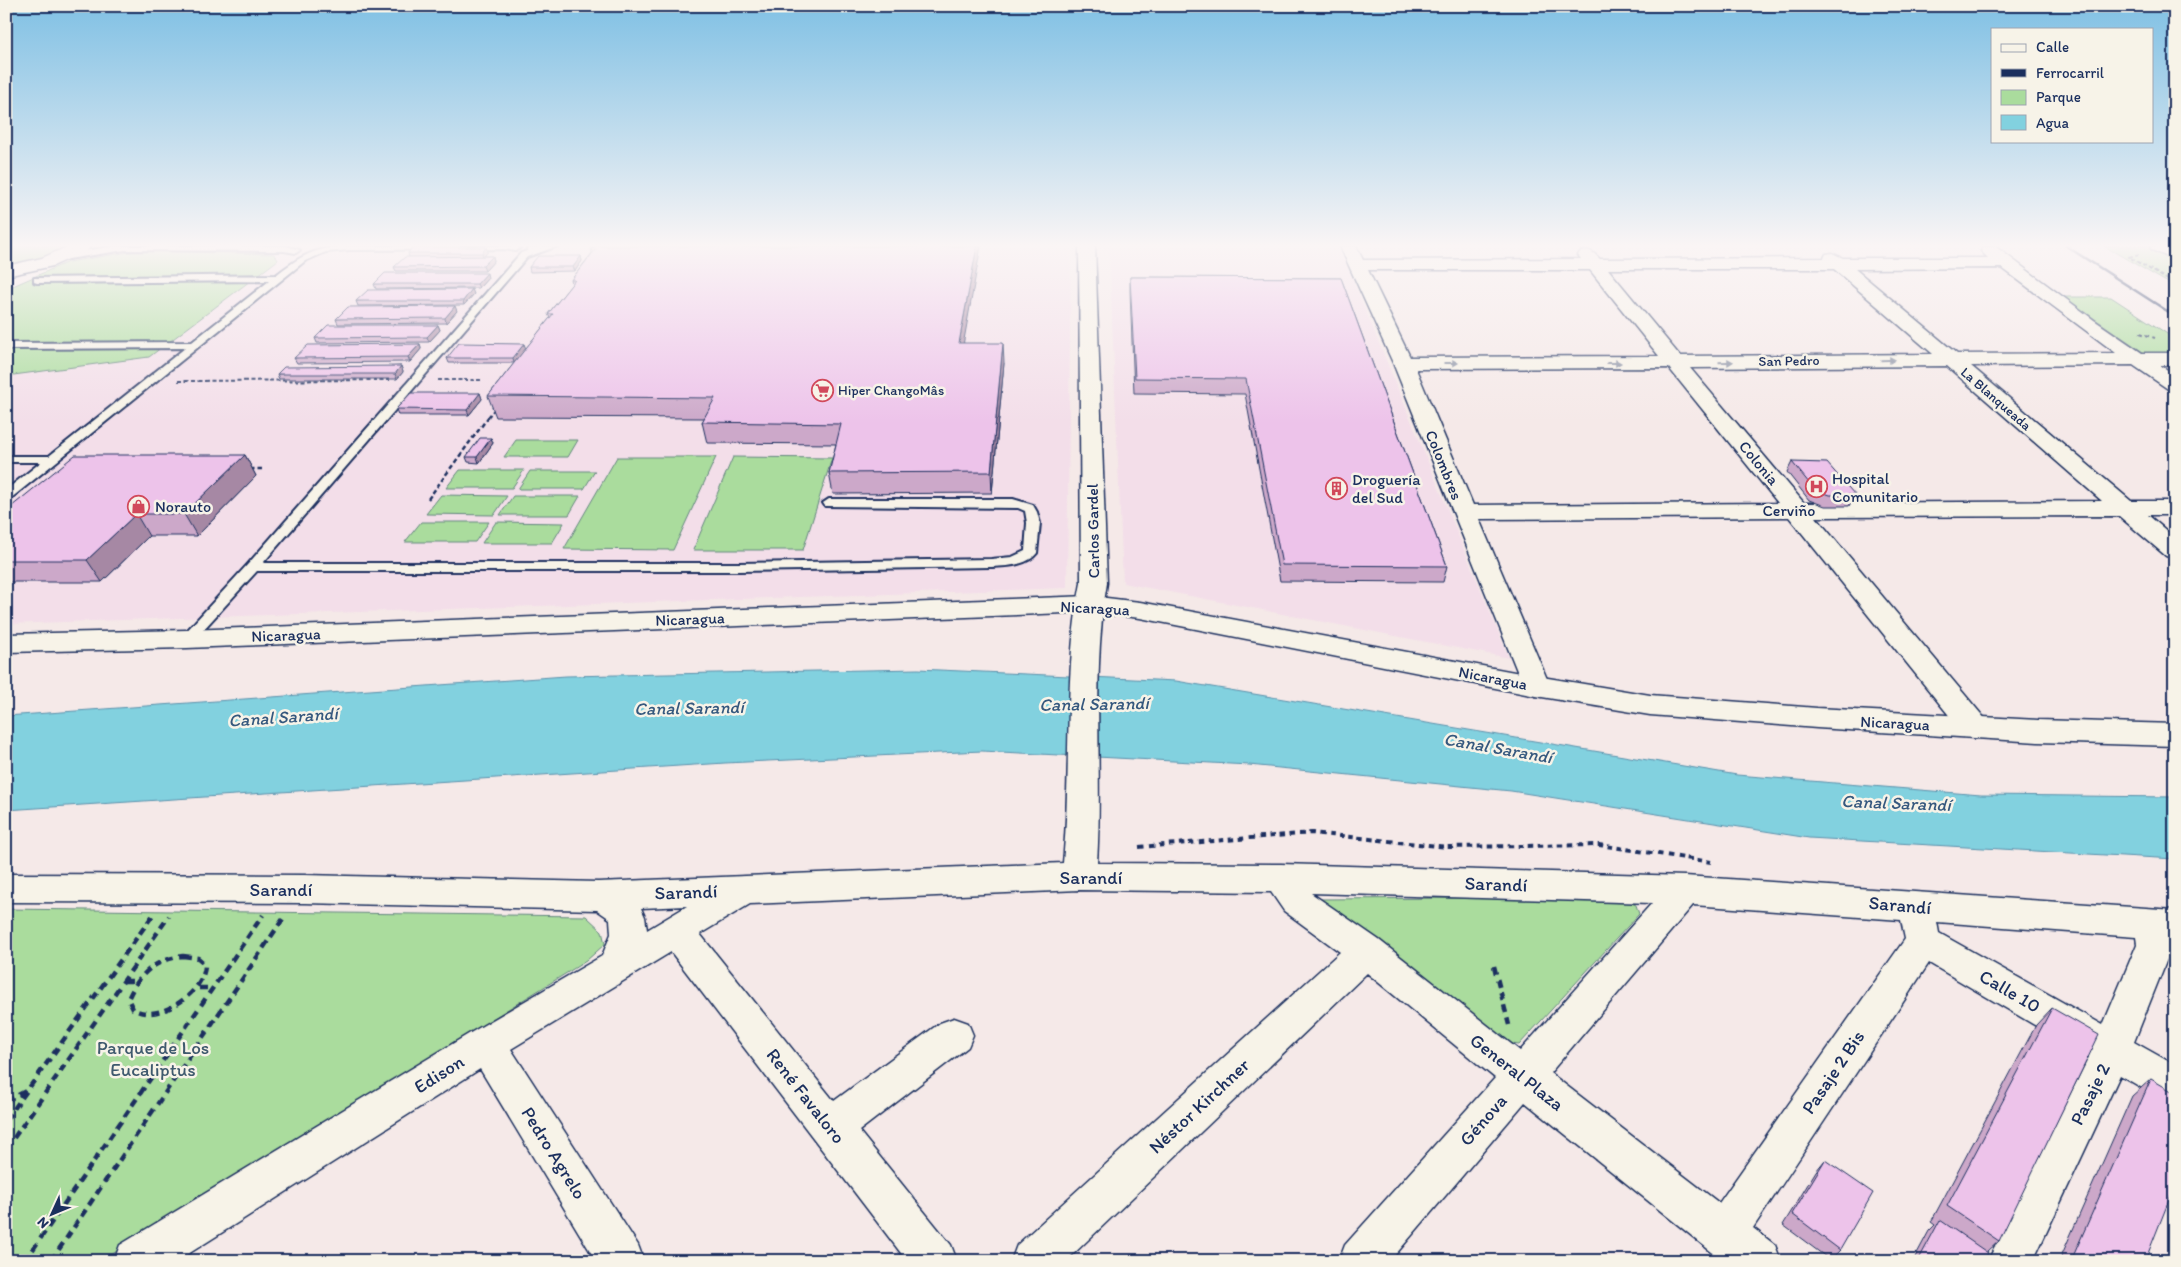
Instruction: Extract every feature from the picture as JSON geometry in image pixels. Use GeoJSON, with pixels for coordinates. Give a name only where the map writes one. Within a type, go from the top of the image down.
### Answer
{"type":"FeatureCollection","features":[{"type":"Feature","properties":{"kind":"street","name":"Carlos Gardel"},"geometry":{"type":"LineString","coordinates":[[1079,876],[1083,827],[1086,655],[1090,604],[1094,583],[1088,305]]}},
{"type":"Feature","properties":{"kind":"street","name":"Colombres"},"geometry":{"type":"LineString","coordinates":[[1376,305],[1403,364],[1536,686]]}},
{"type":"Feature","properties":{"kind":"street","name":"Colonia"},"geometry":{"type":"LineString","coordinates":[[1629,305],[1975,727]]}},
{"type":"Feature","properties":{"kind":"street","name":"La Blanqueada"},"geometry":{"type":"LineString","coordinates":[[1886,305],[2175,551]]}},
{"type":"Feature","properties":{"kind":"street"},"geometry":{"type":"LineString","coordinates":[[2062,305],[2175,385]]}},
{"type":"Feature","properties":{"kind":"street","name":"San Pedro"},"geometry":{"type":"LineString","coordinates":[[1403,364],[2175,359]]}},
{"type":"Feature","properties":{"kind":"street","name":"Cerviño"},"geometry":{"type":"LineString","coordinates":[[1464,512],[2175,508]]}},
{"type":"Feature","properties":{"kind":"street","name":"Nicaragua"},"geometry":{"type":"LineString","coordinates":[[6,643],[188,639],[1090,604],[1140,610],[1536,686],[1650,705],[1817,718],[2175,735]]}},
{"type":"Feature","properties":{"kind":"street","name":"Sarandí"},"geometry":{"type":"LineString","coordinates":[[6,888],[293,889],[598,896],[1079,876],[1281,878],[1685,890],[1920,924],[2163,924]]}},
{"type":"Feature","properties":{"kind":"street","name":"General Plaza"},"geometry":{"type":"LineString","coordinates":[[1281,878],[1296,901],[1366,951],[1522,1076],[1759,1261]]}},
{"type":"Feature","properties":{"kind":"street","name":"Edison"},"geometry":{"type":"LineString","coordinates":[[136,1261],[486,1044],[743,890]]}},
{"type":"Feature","properties":{"kind":"street","name":"Génova"},"geometry":{"type":"LineString","coordinates":[[1361,1261],[1685,890]]}},
{"type":"Feature","properties":{"kind":"street"},"geometry":{"type":"LineString","coordinates":[[598,896],[615,903],[623,910],[629,921],[626,948],[614,967]]}},
{"type":"Feature","properties":{"kind":"street","name":"Calle 10"},"geometry":{"type":"LineString","coordinates":[[1920,924],[2112,1050],[2175,1086]]}},
{"type":"Feature","properties":{"kind":"street","name":"Pasaje 2 Bis"},"geometry":{"type":"LineString","coordinates":[[1724,1233],[1920,924]]}},
{"type":"Feature","properties":{"kind":"street","name":"Pasaje 2"},"geometry":{"type":"LineString","coordinates":[[2010,1261],[2112,1050],[2163,924]]}},
{"type":"Feature","properties":{"kind":"street","name":"René Favaloro"},"geometry":{"type":"LineString","coordinates":[[676,931],[935,1261]]}},
{"type":"Feature","properties":{"kind":"street","name":"Néstor Kirchner"},"geometry":{"type":"LineString","coordinates":[[1033,1261],[1366,951]]}},
{"type":"Feature","properties":{"kind":"street"},"geometry":{"type":"LineString","coordinates":[[832,1128],[954,1034]]}},
{"type":"Feature","properties":{"kind":"street","name":"Pedro Agrelo"},"geometry":{"type":"LineString","coordinates":[[486,1044],[622,1261]]}},
{"type":"Feature","properties":{"kind":"lane"},"geometry":{"type":"LineString","coordinates":[[6,496],[244,305]]}},
{"type":"Feature","properties":{"kind":"lane"},"geometry":{"type":"LineString","coordinates":[[188,639],[415,380],[475,305]]}},
{"type":"Feature","properties":{"kind":"lane"},"geometry":{"type":"LineString","coordinates":[[6,346],[194,346]]}},
{"type":"Feature","properties":{"kind":"lane"},"geometry":{"type":"LineString","coordinates":[[9,462],[52,459]]}},
{"type":"Feature","properties":{"kind":"lane"},"geometry":{"type":"LineString","coordinates":[[252,567],[739,566],[991,563],[1013,562],[1031,553],[1034,514],[1029,508],[1022,505],[1013,503],[829,503]]}},
{"type":"Feature","properties":{"kind":"path"},"geometry":{"type":"LineString","coordinates":[[175,381],[481,380]]}},
{"type":"Feature","properties":{"kind":"path"},"geometry":{"type":"LineString","coordinates":[[428,498],[497,406]]}},
{"type":"Feature","properties":{"kind":"path"},"geometry":{"type":"LineString","coordinates":[[244,470],[264,469]]}},
{"type":"Feature","properties":{"kind":"path"},"geometry":{"type":"LineString","coordinates":[[6,1149],[124,981],[180,888]]}},
{"type":"Feature","properties":{"kind":"path"},"geometry":{"type":"LineString","coordinates":[[6,1120],[26,1090],[180,888]]}},
{"type":"Feature","properties":{"kind":"path"},"geometry":{"type":"LineString","coordinates":[[26,1261],[213,988],[293,889]]}},
{"type":"Feature","properties":{"kind":"path"},"geometry":{"type":"LineString","coordinates":[[50,1261],[293,889]]}},
{"type":"Feature","properties":{"kind":"path"},"geometry":{"type":"LineString","coordinates":[[180,956],[191,956],[200,959],[205,965],[205,974],[198,988],[182,1002],[169,1009],[144,1014],[135,1011],[130,1006],[128,999],[136,981],[155,965],[180,956]]}},
{"type":"Feature","properties":{"kind":"path"},"geometry":{"type":"LineString","coordinates":[[1494,966],[1510,1030]]}},
{"type":"Feature","properties":{"kind":"path"},"geometry":{"type":"LineString","coordinates":[[124,981],[136,981]]}},
{"type":"Feature","properties":{"kind":"path"},"geometry":{"type":"LineString","coordinates":[[198,988],[213,988]]}},
{"type":"Feature","properties":{"kind":"path"},"geometry":{"type":"LineString","coordinates":[[6,1101],[26,1090]]}},
{"type":"Feature","properties":{"kind":"shaded area"},"geometry":{"type":"Polygon","coordinates":[[[6,305],[1070,305],[1067,588],[6,624],[6,305]]]}},
{"type":"Feature","properties":{"kind":"shaded area"},"geometry":{"type":"Polygon","coordinates":[[[1111,305],[1363,305],[1509,658],[1123,583],[1111,305]]]}},
{"type":"Feature","properties":{"kind":"green space"},"geometry":{"type":"Polygon","coordinates":[[[6,305],[218,305],[149,357],[6,376],[6,305]]]}},
{"type":"Feature","properties":{"kind":"green space"},"geometry":{"type":"Polygon","coordinates":[[[2075,305],[2123,305],[2175,339],[2175,354],[2146,354],[2075,305]]]}},
{"type":"Feature","properties":{"kind":"green space"},"geometry":{"type":"Polygon","coordinates":[[[516,440],[578,440],[568,457],[504,457],[516,440]]]}},
{"type":"Feature","properties":{"kind":"green space"},"geometry":{"type":"Polygon","coordinates":[[[617,457],[716,457],[673,550],[564,549],[617,457]]]}},
{"type":"Feature","properties":{"kind":"green space"},"geometry":{"type":"Polygon","coordinates":[[[733,457],[832,458],[803,550],[693,550],[733,457]]]}},
{"type":"Feature","properties":{"kind":"green space"},"geometry":{"type":"Polygon","coordinates":[[[460,470],[524,470],[512,488],[446,488],[460,470]]]}},
{"type":"Feature","properties":{"kind":"green space"},"geometry":{"type":"Polygon","coordinates":[[[530,471],[595,471],[584,489],[518,489],[530,471]]]}},
{"type":"Feature","properties":{"kind":"green space"},"geometry":{"type":"Polygon","coordinates":[[[441,495],[507,496],[494,515],[426,514],[441,495]]]}},
{"type":"Feature","properties":{"kind":"green space"},"geometry":{"type":"Polygon","coordinates":[[[513,496],[580,496],[569,515],[500,515],[513,496]]]}},
{"type":"Feature","properties":{"kind":"green space"},"geometry":{"type":"Polygon","coordinates":[[[421,522],[489,522],[475,542],[405,542],[421,522]]]}},
{"type":"Feature","properties":{"kind":"green space"},"geometry":{"type":"Polygon","coordinates":[[[496,522],[564,523],[552,543],[482,543],[496,522]]]}},
{"type":"Feature","properties":{"kind":"green space"},"geometry":{"type":"Polygon","coordinates":[[[1617,897],[1636,905],[1639,914],[1519,1045],[1499,1042],[1320,899],[1617,897]]]}},
{"type":"Feature","properties":{"kind":"green space","name":"Parque de Los Eucaliptus"},"geometry":{"type":"Polygon","coordinates":[[[6,909],[586,916],[602,931],[605,944],[586,961],[101,1261],[6,1261],[6,909]]]}},
{"type":"Feature","properties":{"kind":"water","name":"Canal Sarandí"},"geometry":{"type":"Polygon","coordinates":[[[918,669],[1176,681],[1737,775],[1981,795],[2175,797],[2175,859],[1809,838],[1511,791],[1249,765],[982,751],[725,763],[6,810],[6,716],[566,676],[918,669]]]}},
{"type":"Feature","properties":{"kind":"building","name":"Hiper ChangoMâs"},"geometry":{"type":"Polygon","coordinates":[[[555,305],[966,305],[959,343],[1003,343],[991,472],[829,473],[841,424],[702,422],[715,398],[488,396],[553,314],[548,314],[555,305]]]}},
{"type":"Feature","properties":{"kind":"building","name":"Droguería del Sud"},"geometry":{"type":"Polygon","coordinates":[[[1131,305],[1351,305],[1447,566],[1282,565],[1246,379],[1135,378],[1131,305]]]}},
{"type":"Feature","properties":{"kind":"building"},"geometry":{"type":"Polygon","coordinates":[[[455,306],[445,318],[336,319],[348,307],[455,306]]]}},
{"type":"Feature","properties":{"kind":"building"},"geometry":{"type":"Polygon","coordinates":[[[328,325],[438,325],[427,337],[315,338],[328,325]]]}},
{"type":"Feature","properties":{"kind":"building"},"geometry":{"type":"Polygon","coordinates":[[[459,343],[524,344],[513,358],[447,358],[459,343]]]}},
{"type":"Feature","properties":{"kind":"building"},"geometry":{"type":"Polygon","coordinates":[[[420,344],[408,357],[294,358],[308,345],[420,344]]]}},
{"type":"Feature","properties":{"kind":"building"},"geometry":{"type":"Polygon","coordinates":[[[401,366],[395,374],[277,374],[284,367],[401,366]]]}},
{"type":"Feature","properties":{"kind":"building"},"geometry":{"type":"Polygon","coordinates":[[[411,393],[480,393],[467,410],[396,409],[411,393]]]}},
{"type":"Feature","properties":{"kind":"building"},"geometry":{"type":"Polygon","coordinates":[[[480,438],[491,438],[477,457],[466,457],[480,438]]]}},
{"type":"Feature","properties":{"kind":"building"},"geometry":{"type":"Polygon","coordinates":[[[75,455],[245,455],[184,514],[136,514],[87,560],[6,560],[6,511],[75,455]]]}},
{"type":"Feature","properties":{"kind":"building"},"geometry":{"type":"Polygon","coordinates":[[[1792,462],[1827,463],[1855,495],[1830,495],[1814,489],[1792,462]]]}},
{"type":"Feature","properties":{"kind":"building"},"geometry":{"type":"Polygon","coordinates":[[[2052,1008],[2099,1035],[1999,1241],[1947,1206],[2052,1008]]]}},
{"type":"Feature","properties":{"kind":"building"},"geometry":{"type":"Polygon","coordinates":[[[2151,1079],[2175,1093],[2175,1185],[2145,1261],[2071,1261],[2151,1079]]]}},
{"type":"Feature","properties":{"kind":"building"},"geometry":{"type":"Polygon","coordinates":[[[1825,1160],[1873,1193],[1840,1250],[1792,1214],[1825,1160]]]}},
{"type":"Feature","properties":{"kind":"building"},"geometry":{"type":"Polygon","coordinates":[[[1940,1220],[1988,1253],[1984,1261],[1918,1261],[1940,1220]]]}},
{"type":"Feature","properties":{"kind":"railway"},"geometry":{"type":"LineString","coordinates":[[2158,305],[2175,316]]}},
{"type":"Feature","properties":{"kind":"place","name":"Hiper ChangoMâs"},"geometry":{"type":"Point","coordinates":[822,390]}},
{"type":"Feature","properties":{"kind":"place","name":"Hospital Comunitario"},"geometry":{"type":"Point","coordinates":[1816,487]}},
{"type":"Feature","properties":{"kind":"place","name":"Droguería del Sud"},"geometry":{"type":"Point","coordinates":[1336,488]}},
{"type":"Feature","properties":{"kind":"place","name":"Norauto"},"geometry":{"type":"Point","coordinates":[139,506]}}]}
